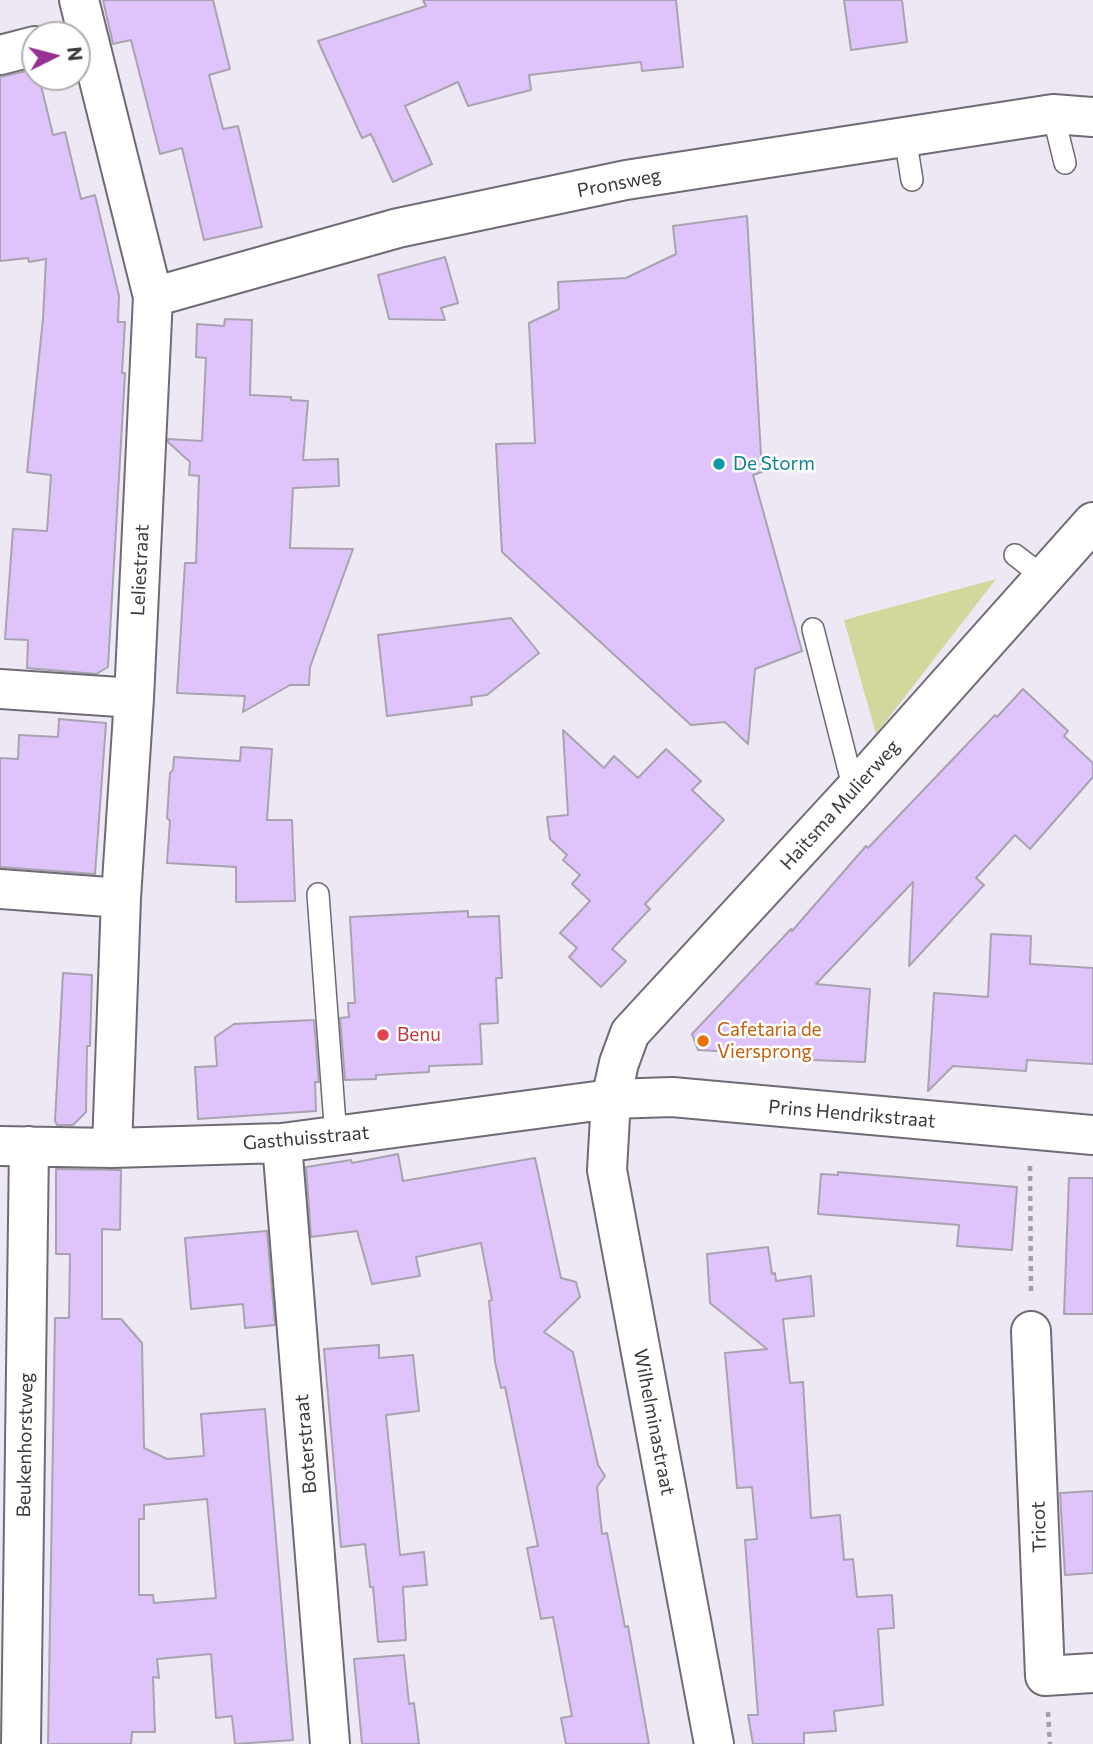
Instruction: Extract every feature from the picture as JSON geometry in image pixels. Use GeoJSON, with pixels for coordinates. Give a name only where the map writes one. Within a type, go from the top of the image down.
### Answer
{"type":"FeatureCollection","features":[{"type":"Feature","properties":{"kind":"street"},"geometry":{"type":"LineString","coordinates":[[0,55],[21,50]]}},
{"type":"Feature","properties":{"kind":"street","name":"Leliestraat"},"geometry":{"type":"LineString","coordinates":[[91,61],[153,297],[134,698],[121,898],[112,1148]]}},
{"type":"Feature","properties":{"kind":"street","name":"Pronsweg"},"geometry":{"type":"LineString","coordinates":[[153,297],[425,222],[626,180],[1053,114],[1093,117]]}},
{"type":"Feature","properties":{"kind":"street","name":"Haitsma Mulierweg"},"geometry":{"type":"LineString","coordinates":[[611,1099],[619,1062],[630,1033],[854,790],[1093,522]]}},
{"type":"Feature","properties":{"kind":"street"},"geometry":{"type":"LineString","coordinates":[[0,689],[134,698]]}},
{"type":"Feature","properties":{"kind":"street"},"geometry":{"type":"LineString","coordinates":[[0,889],[121,898]]}},
{"type":"Feature","properties":{"kind":"street","name":"Prins Hendrikstraat"},"geometry":{"type":"LineString","coordinates":[[611,1099],[672,1097],[1093,1135]]}},
{"type":"Feature","properties":{"kind":"street","name":"Gasthuisstraat"},"geometry":{"type":"LineString","coordinates":[[14,1146],[112,1148],[282,1143],[336,1138],[611,1099]]}},
{"type":"Feature","properties":{"kind":"street","name":"Wilhelminastraat"},"geometry":{"type":"LineString","coordinates":[[611,1099],[607,1170],[714,1744]]}},
{"type":"Feature","properties":{"kind":"street","name":"Boterstraat"},"geometry":{"type":"LineString","coordinates":[[282,1143],[330,1744]]}},
{"type":"Feature","properties":{"kind":"street","name":"Beukenhorstweg"},"geometry":{"type":"LineString","coordinates":[[14,1146],[21,1744]]}},
{"type":"Feature","properties":{"kind":"street","name":"Tricot"},"geometry":{"type":"LineString","coordinates":[[1031,1331],[1045,1676],[1093,1672]]}},
{"type":"Feature","properties":{"kind":"lane"},"geometry":{"type":"LineString","coordinates":[[1053,114],[1065,163]]}},
{"type":"Feature","properties":{"kind":"lane"},"geometry":{"type":"LineString","coordinates":[[905,137],[912,180]]}},
{"type":"Feature","properties":{"kind":"lane"},"geometry":{"type":"LineString","coordinates":[[1015,555],[1045,578]]}},
{"type":"Feature","properties":{"kind":"lane"},"geometry":{"type":"LineString","coordinates":[[813,629],[854,790]]}},
{"type":"Feature","properties":{"kind":"lane"},"geometry":{"type":"LineString","coordinates":[[318,894],[336,1138]]}},
{"type":"Feature","properties":{"kind":"path"},"geometry":{"type":"LineString","coordinates":[[1030,1130],[1031,1331]]}},
{"type":"Feature","properties":{"kind":"green space"},"geometry":{"type":"Polygon","coordinates":[[[996,579],[876,734],[844,620],[996,579]]]}},
{"type":"Feature","properties":{"kind":"building"},"geometry":{"type":"Polygon","coordinates":[[[103,0],[213,0],[230,69],[209,75],[223,129],[238,126],[262,227],[204,240],[182,148],[160,154],[131,40],[113,44],[103,0]]]}},
{"type":"Feature","properties":{"kind":"building"},"geometry":{"type":"Polygon","coordinates":[[[423,0],[676,0],[683,67],[642,71],[641,62],[529,75],[531,90],[468,106],[458,82],[405,106],[432,164],[393,182],[371,134],[362,138],[318,41],[426,6],[423,0]]]}},
{"type":"Feature","properties":{"kind":"building"},"geometry":{"type":"Polygon","coordinates":[[[844,0],[902,0],[907,42],[851,50],[844,0]]]}},
{"type":"Feature","properties":{"kind":"building"},"geometry":{"type":"Polygon","coordinates":[[[21,72],[21,91],[42,91],[53,135],[65,132],[81,199],[95,195],[119,296],[118,322],[125,322],[122,373],[125,373],[108,667],[96,674],[27,668],[28,640],[5,639],[13,529],[47,531],[51,475],[27,472],[43,319],[46,259],[29,262],[28,258],[0,261],[0,77],[21,72]]]}},
{"type":"Feature","properties":{"kind":"building"},"geometry":{"type":"Polygon","coordinates":[[[747,216],[762,472],[753,475],[802,651],[755,669],[748,744],[725,722],[691,725],[502,552],[496,444],[535,443],[529,323],[559,309],[558,282],[626,278],[676,254],[673,226],[747,216]]]}},
{"type":"Feature","properties":{"kind":"building"},"geometry":{"type":"Polygon","coordinates":[[[445,257],[458,303],[441,308],[445,320],[389,319],[378,275],[445,257]]]}},
{"type":"Feature","properties":{"kind":"building"},"geometry":{"type":"Polygon","coordinates":[[[225,319],[252,320],[250,395],[291,397],[291,400],[308,401],[303,460],[338,459],[339,486],[293,488],[290,548],[353,549],[310,667],[309,685],[290,685],[243,712],[245,696],[177,693],[185,563],[196,563],[199,476],[189,475],[190,462],[168,439],[202,441],[206,358],[196,357],[197,324],[224,326],[225,319]]]}},
{"type":"Feature","properties":{"kind":"building"},"geometry":{"type":"Polygon","coordinates":[[[511,618],[539,653],[487,695],[471,697],[472,705],[387,716],[378,635],[511,618]]]}},
{"type":"Feature","properties":{"kind":"building"},"geometry":{"type":"Polygon","coordinates":[[[1023,689],[1068,731],[1064,736],[1093,763],[1093,777],[1030,849],[1015,835],[976,878],[984,885],[909,966],[913,882],[816,984],[870,989],[865,1062],[698,1050],[692,1034],[791,929],[792,931],[866,846],[868,848],[1023,689]]]}},
{"type":"Feature","properties":{"kind":"building"},"geometry":{"type":"Polygon","coordinates":[[[59,719],[106,723],[95,874],[0,867],[0,758],[18,759],[19,735],[58,737],[59,719]]]}},
{"type":"Feature","properties":{"kind":"building"},"geometry":{"type":"Polygon","coordinates":[[[563,730],[604,768],[614,756],[638,778],[666,749],[701,781],[692,790],[724,820],[645,904],[650,909],[612,949],[626,961],[601,987],[569,957],[577,948],[560,933],[590,901],[572,884],[580,875],[563,860],[567,855],[550,839],[547,817],[568,815],[563,730]]]}},
{"type":"Feature","properties":{"kind":"building"},"geometry":{"type":"Polygon","coordinates":[[[241,747],[272,749],[267,820],[292,820],[295,901],[236,902],[236,867],[167,863],[170,821],[167,818],[170,773],[173,770],[174,757],[240,761],[241,747]]]}},
{"type":"Feature","properties":{"kind":"building"},"geometry":{"type":"Polygon","coordinates":[[[468,911],[468,917],[499,916],[502,978],[496,978],[498,1023],[480,1024],[482,1064],[429,1066],[429,1072],[345,1080],[340,1018],[349,1017],[348,1003],[355,1003],[350,917],[468,911]]]}},
{"type":"Feature","properties":{"kind":"building"},"geometry":{"type":"Polygon","coordinates":[[[991,934],[1031,936],[1030,964],[1093,968],[1093,1064],[1027,1060],[1026,1071],[953,1066],[928,1091],[934,993],[988,997],[991,934]]]}},
{"type":"Feature","properties":{"kind":"building"},"geometry":{"type":"Polygon","coordinates":[[[63,973],[92,975],[86,1112],[73,1125],[57,1125],[55,1121],[63,973]]]}},
{"type":"Feature","properties":{"kind":"building"},"geometry":{"type":"Polygon","coordinates":[[[314,1020],[319,1082],[315,1082],[316,1111],[198,1119],[195,1067],[217,1066],[215,1037],[234,1024],[314,1020]]]}},
{"type":"Feature","properties":{"kind":"building"},"geometry":{"type":"Polygon","coordinates":[[[398,1154],[403,1181],[535,1158],[561,1278],[576,1282],[580,1297],[544,1332],[573,1352],[598,1465],[605,1476],[597,1487],[602,1534],[607,1533],[625,1627],[628,1626],[649,1744],[566,1744],[561,1718],[572,1716],[553,1617],[541,1619],[527,1548],[538,1546],[505,1387],[501,1388],[495,1362],[489,1301],[492,1300],[481,1243],[416,1257],[420,1276],[372,1284],[357,1231],[311,1237],[306,1167],[351,1160],[352,1163],[398,1154]]]}},
{"type":"Feature","properties":{"kind":"building"},"geometry":{"type":"Polygon","coordinates":[[[56,1169],[121,1170],[120,1230],[102,1229],[102,1319],[121,1319],[142,1343],[144,1448],[167,1459],[204,1456],[201,1414],[265,1409],[293,1740],[235,1744],[232,1716],[216,1718],[211,1654],[157,1659],[159,1678],[153,1677],[155,1732],[132,1732],[131,1744],[48,1744],[55,1318],[69,1318],[70,1254],[56,1254],[56,1169]],[[207,1499],[144,1505],[144,1519],[139,1519],[139,1595],[153,1595],[154,1603],[216,1598],[207,1499]]]}},
{"type":"Feature","properties":{"kind":"building"},"geometry":{"type":"Polygon","coordinates":[[[838,1172],[1017,1187],[1012,1250],[957,1246],[959,1225],[818,1214],[821,1174],[838,1175],[838,1172]]]}},
{"type":"Feature","properties":{"kind":"building"},"geometry":{"type":"Polygon","coordinates":[[[1069,1178],[1093,1178],[1093,1314],[1064,1314],[1069,1178]]]}},
{"type":"Feature","properties":{"kind":"building"},"geometry":{"type":"Polygon","coordinates":[[[267,1231],[275,1325],[245,1328],[243,1304],[191,1309],[185,1238],[267,1231]]]}},
{"type":"Feature","properties":{"kind":"building"},"geometry":{"type":"Polygon","coordinates":[[[768,1247],[772,1274],[775,1273],[776,1281],[811,1276],[814,1316],[783,1319],[790,1383],[803,1382],[811,1518],[840,1515],[844,1560],[853,1559],[857,1597],[892,1595],[894,1628],[878,1629],[883,1705],[834,1711],[836,1731],[804,1733],[804,1744],[753,1744],[748,1715],[758,1715],[745,1540],[757,1539],[752,1487],[737,1488],[725,1353],[767,1349],[710,1303],[707,1254],[768,1247]]]}},
{"type":"Feature","properties":{"kind":"building"},"geometry":{"type":"Polygon","coordinates":[[[379,1345],[379,1358],[413,1355],[419,1411],[386,1415],[400,1555],[424,1552],[427,1585],[403,1587],[406,1640],[378,1642],[373,1587],[370,1587],[365,1544],[341,1547],[324,1349],[379,1345]]]}},
{"type":"Feature","properties":{"kind":"building"},"geometry":{"type":"Polygon","coordinates":[[[1093,1491],[1093,1573],[1065,1575],[1060,1493],[1093,1491]]]}},
{"type":"Feature","properties":{"kind":"building"},"geometry":{"type":"Polygon","coordinates":[[[404,1655],[409,1704],[414,1703],[419,1744],[362,1744],[354,1659],[404,1655]]]}},
{"type":"Feature","properties":{"kind":"place","name":"De Storm"},"geometry":{"type":"Point","coordinates":[719,464]}},
{"type":"Feature","properties":{"kind":"place","name":"Benu"},"geometry":{"type":"Point","coordinates":[383,1035]}},
{"type":"Feature","properties":{"kind":"place","name":"Cafetaria de Viersprong"},"geometry":{"type":"Point","coordinates":[703,1041]}}]}
